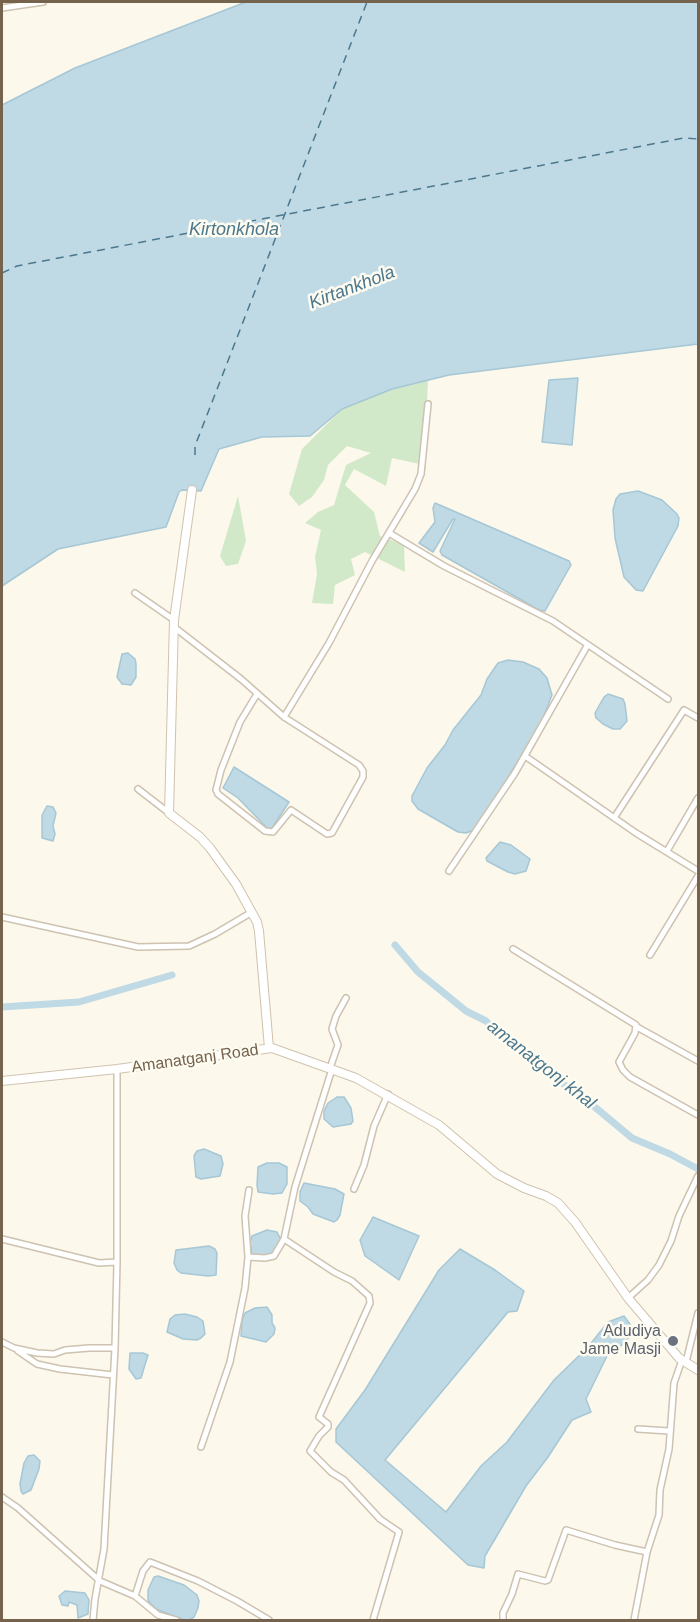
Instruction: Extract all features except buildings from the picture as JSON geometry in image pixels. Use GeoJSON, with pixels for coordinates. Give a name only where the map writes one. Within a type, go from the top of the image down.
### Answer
{"type":"FeatureCollection","features":[{"type":"Feature","properties":{"kind":"main road"},"geometry":{"type":"LineString","coordinates":[[192,490],[174,624],[169,813],[200,837],[210,848],[236,884],[252,912],[260,931],[269,1048]]}},
{"type":"Feature","properties":{"kind":"main road","name":"Amanatganj Road"},"geometry":{"type":"LineString","coordinates":[[2,1082],[117,1070],[269,1048],[356,1078],[388,1094],[439,1125],[497,1174],[558,1203],[575,1222],[628,1298],[684,1361],[699,1370]]}},
{"type":"Feature","properties":{"kind":"street"},"geometry":{"type":"LineString","coordinates":[[2,8],[43,2]]}},
{"type":"Feature","properties":{"kind":"street"},"geometry":{"type":"LineString","coordinates":[[284,717],[329,643],[415,489],[421,474],[428,404]]}},
{"type":"Feature","properties":{"kind":"street"},"geometry":{"type":"LineString","coordinates":[[389,533],[444,566],[553,621],[668,699]]}},
{"type":"Feature","properties":{"kind":"street"},"geometry":{"type":"LineString","coordinates":[[135,593],[241,679],[284,717],[358,765],[363,771],[363,777],[332,833],[327,834],[291,810],[273,832],[265,831],[218,794],[216,790],[221,770],[240,722],[257,694]]}},
{"type":"Feature","properties":{"kind":"street"},"geometry":{"type":"LineString","coordinates":[[449,871],[479,829],[525,756],[587,646]]}},
{"type":"Feature","properties":{"kind":"street"},"geometry":{"type":"LineString","coordinates":[[614,818],[684,710],[699,718]]}},
{"type":"Feature","properties":{"kind":"street"},"geometry":{"type":"LineString","coordinates":[[525,756],[614,818],[699,871]]}},
{"type":"Feature","properties":{"kind":"street"},"geometry":{"type":"LineString","coordinates":[[138,789],[169,813]]}},
{"type":"Feature","properties":{"kind":"street"},"geometry":{"type":"LineString","coordinates":[[667,851],[699,798]]}},
{"type":"Feature","properties":{"kind":"street"},"geometry":{"type":"LineString","coordinates":[[650,955],[699,876]]}},
{"type":"Feature","properties":{"kind":"street"},"geometry":{"type":"LineString","coordinates":[[2,917],[138,947],[189,946],[252,912]]}},
{"type":"Feature","properties":{"kind":"street"},"geometry":{"type":"LineString","coordinates":[[513,949],[627,1018],[637,1028],[699,1061]]}},
{"type":"Feature","properties":{"kind":"street"},"geometry":{"type":"LineString","coordinates":[[248,1257],[274,1256],[284,1239],[295,1187],[338,1045],[332,1029],[346,998]]}},
{"type":"Feature","properties":{"kind":"street"},"geometry":{"type":"LineString","coordinates":[[637,1028],[620,1062],[623,1070],[630,1077],[699,1115]]}},
{"type":"Feature","properties":{"kind":"street"},"geometry":{"type":"LineString","coordinates":[[93,1620],[104,1549],[115,1348],[117,1070]]}},
{"type":"Feature","properties":{"kind":"street"},"geometry":{"type":"LineString","coordinates":[[354,1190],[374,1126],[388,1094]]}},
{"type":"Feature","properties":{"kind":"street"},"geometry":{"type":"LineString","coordinates":[[628,1298],[648,1280],[659,1265],[679,1216],[699,1176]]}},
{"type":"Feature","properties":{"kind":"street"},"geometry":{"type":"LineString","coordinates":[[201,1447],[230,1362],[245,1288],[248,1257],[245,1216],[249,1190]]}},
{"type":"Feature","properties":{"kind":"street"},"geometry":{"type":"LineString","coordinates":[[2,1239],[99,1263],[117,1262]]}},
{"type":"Feature","properties":{"kind":"street"},"geometry":{"type":"LineString","coordinates":[[284,1239],[334,1272],[352,1281],[369,1296],[370,1304],[319,1417],[328,1424],[328,1427],[310,1451],[344,1480],[380,1519],[399,1532],[373,1620]]}},
{"type":"Feature","properties":{"kind":"street"},"geometry":{"type":"LineString","coordinates":[[634,1620],[647,1552],[659,1515],[660,1490],[667,1459],[674,1383],[684,1361],[699,1313]]}},
{"type":"Feature","properties":{"kind":"street"},"geometry":{"type":"LineString","coordinates":[[2,1342],[37,1364],[113,1375]]}},
{"type":"Feature","properties":{"kind":"street"},"geometry":{"type":"LineString","coordinates":[[14,1348],[54,1354],[65,1350],[115,1348]]}},
{"type":"Feature","properties":{"kind":"street"},"geometry":{"type":"LineString","coordinates":[[638,1429],[669,1431]]}},
{"type":"Feature","properties":{"kind":"street"},"geometry":{"type":"LineString","coordinates":[[2,1497],[18,1508],[100,1581],[135,1596],[158,1615],[176,1620]]}},
{"type":"Feature","properties":{"kind":"street"},"geometry":{"type":"LineString","coordinates":[[503,1620],[503,1613],[519,1574],[546,1581],[566,1530],[647,1552]]}},
{"type":"Feature","properties":{"kind":"street"},"geometry":{"type":"LineString","coordinates":[[135,1596],[143,1571],[150,1562],[198,1581],[269,1620]]}},
{"type":"Feature","properties":{"kind":"green space"},"geometry":{"type":"Polygon","coordinates":[[[428,380],[424,465],[392,458],[386,486],[354,469],[345,485],[374,512],[380,536],[404,545],[405,572],[365,552],[351,559],[355,575],[335,585],[333,604],[312,603],[317,574],[315,557],[321,530],[305,523],[318,512],[334,505],[346,465],[371,453],[347,446],[328,465],[324,480],[312,497],[299,506],[289,494],[302,449],[342,409],[392,389],[428,380]]]}},
{"type":"Feature","properties":{"kind":"green space"},"geometry":{"type":"Polygon","coordinates":[[[238,496],[246,541],[238,564],[226,566],[220,556],[238,496]]]}},
{"type":"Feature","properties":{"kind":"water","name":"Kirtonkhola"},"geometry":{"type":"Polygon","coordinates":[[[246,2],[698,2],[698,344],[449,375],[392,389],[342,409],[310,436],[262,437],[219,449],[201,491],[182,490],[179,492],[166,527],[58,549],[2,586],[2,105],[75,68],[246,2]]]}},
{"type":"Feature","properties":{"kind":"water"},"geometry":{"type":"Polygon","coordinates":[[[578,378],[572,445],[542,442],[549,380],[578,378]]]}},
{"type":"Feature","properties":{"kind":"water"},"geometry":{"type":"Polygon","coordinates":[[[638,491],[662,500],[679,518],[678,526],[643,591],[636,590],[624,577],[615,538],[613,510],[620,494],[638,491]]]}},
{"type":"Feature","properties":{"kind":"water"},"geometry":{"type":"Polygon","coordinates":[[[435,503],[569,561],[571,565],[545,611],[539,610],[442,555],[440,551],[455,519],[433,552],[419,543],[435,522],[433,508],[435,503]]]}},
{"type":"Feature","properties":{"kind":"water"},"geometry":{"type":"Polygon","coordinates":[[[128,653],[135,659],[136,664],[136,677],[131,685],[122,684],[117,677],[122,654],[128,653]]]}},
{"type":"Feature","properties":{"kind":"water"},"geometry":{"type":"Polygon","coordinates":[[[508,660],[523,662],[539,669],[547,678],[552,695],[542,721],[494,801],[474,830],[466,833],[458,832],[418,809],[412,801],[412,796],[427,768],[481,695],[487,679],[498,663],[508,660]]]}},
{"type":"Feature","properties":{"kind":"water"},"geometry":{"type":"Polygon","coordinates":[[[608,694],[623,699],[625,704],[627,721],[620,729],[613,729],[596,718],[595,713],[608,694]]]}},
{"type":"Feature","properties":{"kind":"water"},"geometry":{"type":"Polygon","coordinates":[[[234,767],[289,802],[272,828],[268,829],[238,798],[223,788],[234,767]]]}},
{"type":"Feature","properties":{"kind":"water"},"geometry":{"type":"Polygon","coordinates":[[[47,806],[53,807],[56,813],[53,841],[42,838],[42,815],[47,806]]]}},
{"type":"Feature","properties":{"kind":"water"},"geometry":{"type":"Polygon","coordinates":[[[500,842],[511,845],[530,859],[526,871],[515,874],[487,861],[486,858],[500,842]]]}},
{"type":"Feature","properties":{"kind":"water"},"geometry":{"type":"Polygon","coordinates":[[[337,1097],[344,1097],[351,1108],[353,1121],[351,1124],[333,1127],[324,1119],[324,1111],[328,1103],[337,1097]]]}},
{"type":"Feature","properties":{"kind":"water"},"geometry":{"type":"Polygon","coordinates":[[[204,1149],[221,1156],[223,1164],[220,1176],[201,1179],[196,1177],[194,1156],[197,1151],[204,1149]]]}},
{"type":"Feature","properties":{"kind":"water"},"geometry":{"type":"Polygon","coordinates":[[[267,1163],[279,1163],[287,1167],[287,1184],[282,1193],[258,1192],[258,1167],[267,1163]]]}},
{"type":"Feature","properties":{"kind":"water"},"geometry":{"type":"Polygon","coordinates":[[[304,1183],[335,1189],[344,1194],[337,1220],[334,1222],[313,1214],[300,1201],[300,1192],[304,1183]]]}},
{"type":"Feature","properties":{"kind":"water"},"geometry":{"type":"Polygon","coordinates":[[[373,1217],[419,1236],[399,1280],[365,1256],[360,1240],[373,1217]]]}},
{"type":"Feature","properties":{"kind":"water"},"geometry":{"type":"Polygon","coordinates":[[[267,1230],[277,1232],[280,1238],[274,1253],[267,1256],[252,1255],[250,1242],[252,1236],[267,1230]]]}},
{"type":"Feature","properties":{"kind":"water"},"geometry":{"type":"Polygon","coordinates":[[[209,1246],[217,1253],[216,1275],[181,1273],[177,1270],[174,1263],[176,1250],[209,1246]]]}},
{"type":"Feature","properties":{"kind":"water"},"geometry":{"type":"Polygon","coordinates":[[[460,1249],[524,1291],[517,1311],[508,1312],[385,1460],[446,1512],[481,1466],[507,1442],[554,1380],[588,1347],[608,1322],[624,1316],[635,1331],[607,1356],[586,1399],[591,1412],[572,1420],[526,1486],[485,1556],[484,1568],[468,1565],[336,1442],[336,1429],[365,1390],[439,1270],[460,1249]]]}},
{"type":"Feature","properties":{"kind":"water"},"geometry":{"type":"Polygon","coordinates":[[[267,1307],[272,1315],[274,1334],[266,1342],[241,1336],[245,1313],[255,1308],[267,1307]]]}},
{"type":"Feature","properties":{"kind":"water"},"geometry":{"type":"Polygon","coordinates":[[[185,1314],[203,1321],[205,1334],[201,1338],[183,1339],[167,1332],[170,1319],[175,1315],[185,1314]]]}},
{"type":"Feature","properties":{"kind":"water"},"geometry":{"type":"Polygon","coordinates":[[[130,1353],[148,1355],[141,1378],[136,1379],[129,1369],[130,1353]]]}},
{"type":"Feature","properties":{"kind":"water"},"geometry":{"type":"Polygon","coordinates":[[[34,1455],[40,1461],[39,1469],[31,1490],[23,1494],[20,1484],[24,1463],[28,1456],[34,1455]]]}},
{"type":"Feature","properties":{"kind":"water"},"geometry":{"type":"Polygon","coordinates":[[[158,1576],[184,1585],[197,1595],[199,1601],[194,1617],[184,1620],[156,1609],[150,1603],[148,1590],[154,1577],[158,1576]]]}},
{"type":"Feature","properties":{"kind":"water"},"geometry":{"type":"Polygon","coordinates":[[[65,1591],[85,1593],[89,1600],[88,1614],[78,1618],[77,1605],[69,1602],[68,1606],[62,1605],[59,1596],[65,1591]]]}},
{"type":"Feature","properties":{"kind":"waterway","name":"amanatgonj khal"},"geometry":{"type":"LineString","coordinates":[[395,945],[418,972],[466,1011],[486,1021],[519,1051],[596,1108],[632,1138],[698,1169]]}},
{"type":"Feature","properties":{"kind":"waterway"},"geometry":{"type":"LineString","coordinates":[[2,1007],[79,1002],[172,975]]}},
{"type":"Feature","properties":{"kind":"ferry route"},"geometry":{"type":"LineString","coordinates":[[195,455],[195,446],[367,2]]}},
{"type":"Feature","properties":{"kind":"ferry route"},"geometry":{"type":"LineString","coordinates":[[2,273],[17,266],[684,138],[698,139]]}},
{"type":"Feature","properties":{"kind":"place","name":"Adudiya Jame Masji"},"geometry":{"type":"Point","coordinates":[673,1341]}},
{"type":"Feature","properties":{"kind":"water label","name":"Kirtankhola"},"geometry":{"type":"Point","coordinates":[352,288]}}]}
